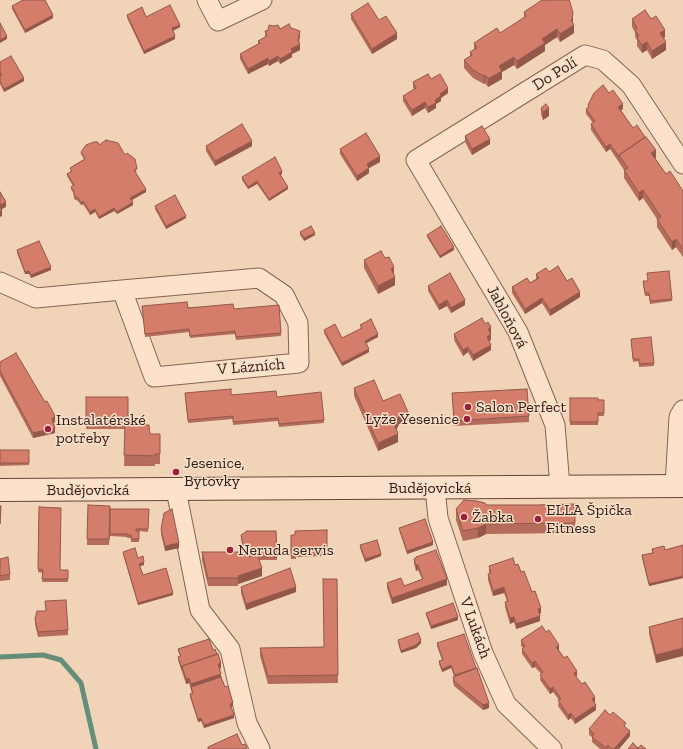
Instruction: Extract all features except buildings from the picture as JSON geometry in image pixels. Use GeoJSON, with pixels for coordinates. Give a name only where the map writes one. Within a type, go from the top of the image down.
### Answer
{"type":"FeatureCollection","features":[{"type":"Feature","properties":{"kind":"main road","name":"Budějovická"},"geometry":{"type":"LineString","coordinates":[[0,490],[679,486]]}},
{"type":"Feature","properties":{"kind":"street"},"geometry":{"type":"LineString","coordinates":[[206,0],[218,21],[262,0]]}},
{"type":"Feature","properties":{"kind":"street","name":"Do Polí"},"geometry":{"type":"LineString","coordinates":[[416,160],[585,55],[603,60],[631,85],[683,164]]}},
{"type":"Feature","properties":{"kind":"street","name":"Jabloňová"},"geometry":{"type":"LineString","coordinates":[[416,160],[518,332],[555,425],[560,487]]}},
{"type":"Feature","properties":{"kind":"street","name":"V Lázních"},"geometry":{"type":"LineString","coordinates":[[0,282],[36,298],[122,290],[258,278],[284,295],[298,323],[299,363],[154,377],[122,290]]}},
{"type":"Feature","properties":{"kind":"street"},"geometry":{"type":"LineString","coordinates":[[679,486],[679,417],[683,410]]}},
{"type":"Feature","properties":{"kind":"street","name":"V Lukách"},"geometry":{"type":"LineString","coordinates":[[435,488],[438,518],[483,653],[506,704],[552,749]]}},
{"type":"Feature","properties":{"kind":"street"},"geometry":{"type":"LineString","coordinates":[[176,490],[200,610],[230,649],[247,723],[260,749]]}},
{"type":"Feature","properties":{"kind":"waterway"},"geometry":{"type":"LineString","coordinates":[[0,657],[43,655],[61,660],[81,683],[96,749]]}},
{"type":"Feature","properties":{"kind":"place","name":"Salon Perfect"},"geometry":{"type":"Point","coordinates":[468,407]}},
{"type":"Feature","properties":{"kind":"place","name":"Lyže Yesenice"},"geometry":{"type":"Point","coordinates":[467,419]}},
{"type":"Feature","properties":{"kind":"place","name":"Instalatérské potřeby"},"geometry":{"type":"Point","coordinates":[48,429]}},
{"type":"Feature","properties":{"kind":"place","name":"Jesenice, Bytovky"},"geometry":{"type":"Point","coordinates":[176,472]}},
{"type":"Feature","properties":{"kind":"place","name":"Žabka"},"geometry":{"type":"Point","coordinates":[464,517]}},
{"type":"Feature","properties":{"kind":"place","name":"ELLA Špička Fitness"},"geometry":{"type":"Point","coordinates":[538,519]}},
{"type":"Feature","properties":{"kind":"place","name":"Neruda servis"},"geometry":{"type":"Point","coordinates":[230,550]}}]}
